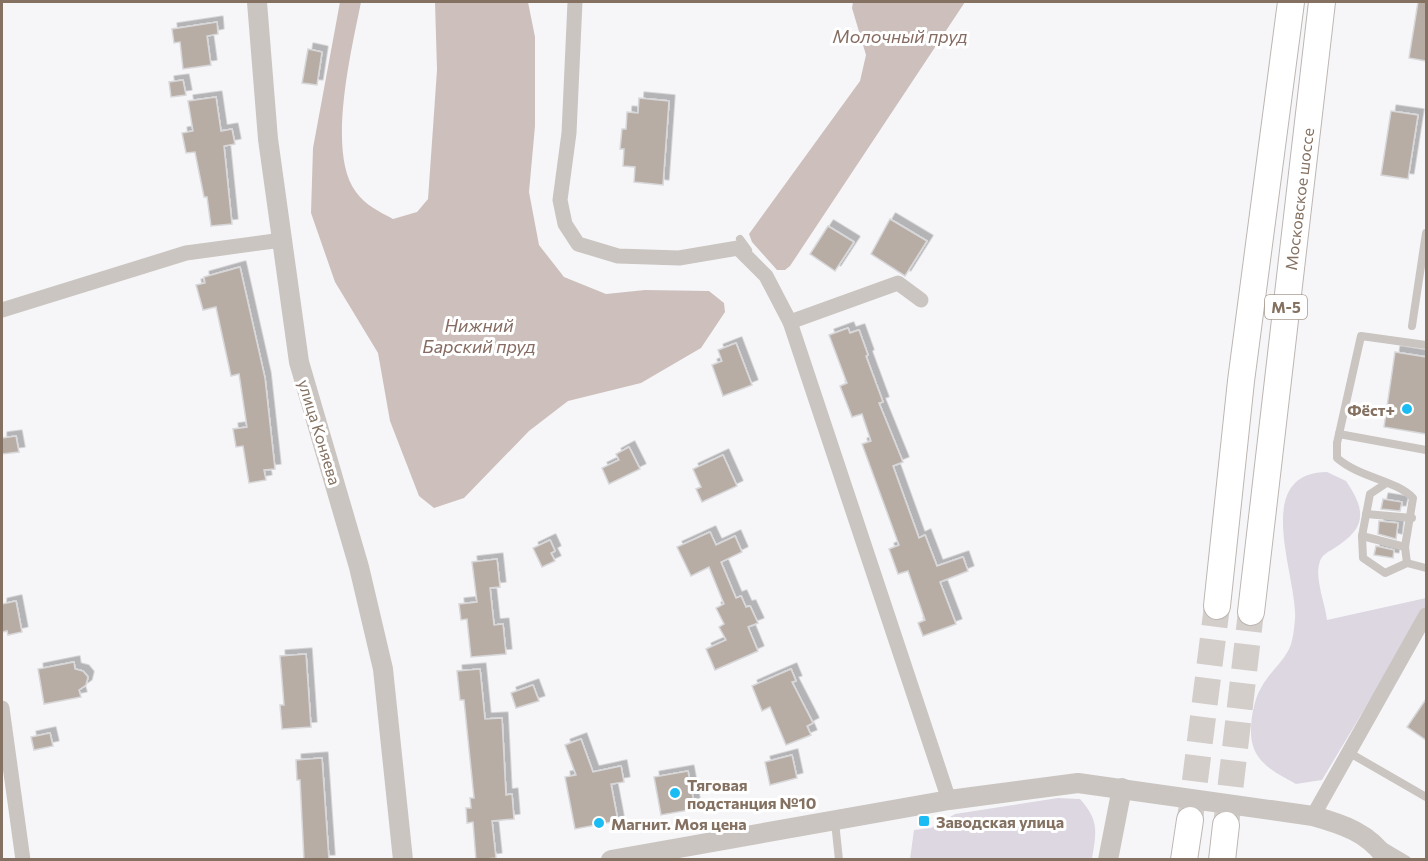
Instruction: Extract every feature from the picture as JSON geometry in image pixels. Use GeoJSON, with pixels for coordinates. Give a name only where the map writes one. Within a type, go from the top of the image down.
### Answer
{"type":"FeatureCollection","features":[{"type":"Feature","properties":{"kind":"highway","name":"Московское шоссе"},"geometry":{"type":"LineString","coordinates":[[1217,606],[1240,381],[1291,2]]}},
{"type":"Feature","properties":{"kind":"highway","name":"Московское шоссе"},"geometry":{"type":"LineString","coordinates":[[1251,612],[1322,2]]}},
{"type":"Feature","properties":{"kind":"highway"},"geometry":{"type":"LineString","coordinates":[[1184,860],[1190,820]]}},
{"type":"Feature","properties":{"kind":"highway"},"geometry":{"type":"LineString","coordinates":[[1222,860],[1226,825]]}},
{"type":"Feature","properties":{"kind":"street","name":"улица Коняева"},"geometry":{"type":"LineString","coordinates":[[257,2],[268,139],[299,362],[359,567],[383,669],[403,860]]}},
{"type":"Feature","properties":{"kind":"street"},"geometry":{"type":"LineString","coordinates":[[574,2],[569,133],[560,200],[565,224],[578,244],[618,256],[669,257],[738,248],[766,276],[790,322],[949,800]]}},
{"type":"Feature","properties":{"kind":"street"},"geometry":{"type":"LineString","coordinates":[[2,310],[186,253],[282,240]]}},
{"type":"Feature","properties":{"kind":"street"},"geometry":{"type":"LineString","coordinates":[[790,322],[898,283],[921,300]]}},
{"type":"Feature","properties":{"kind":"street"},"geometry":{"type":"LineString","coordinates":[[1313,816],[1426,615]]}},
{"type":"Feature","properties":{"kind":"street"},"geometry":{"type":"LineString","coordinates":[[2,708],[23,860]]}},
{"type":"Feature","properties":{"kind":"street"},"geometry":{"type":"LineString","coordinates":[[611,860],[949,800],[1078,783],[1313,816],[1335,822],[1371,840],[1387,860]]}},
{"type":"Feature","properties":{"kind":"street"},"geometry":{"type":"LineString","coordinates":[[1108,860],[1122,788]]}},
{"type":"Feature","properties":{"kind":"lane"},"geometry":{"type":"LineString","coordinates":[[1412,326],[1426,233]]}},
{"type":"Feature","properties":{"kind":"lane"},"geometry":{"type":"LineString","coordinates":[[740,239],[766,276]]}},
{"type":"Feature","properties":{"kind":"lane"},"geometry":{"type":"LineString","coordinates":[[1407,563],[1405,547],[1412,518],[1413,498],[1405,490],[1350,470],[1337,458],[1339,434],[1361,336],[1426,345]]}},
{"type":"Feature","properties":{"kind":"lane"},"geometry":{"type":"LineString","coordinates":[[1339,434],[1426,450]]}},
{"type":"Feature","properties":{"kind":"lane"},"geometry":{"type":"LineString","coordinates":[[1384,483],[1370,494],[1362,536],[1363,558],[1385,573],[1407,563],[1426,568]]}},
{"type":"Feature","properties":{"kind":"lane"},"geometry":{"type":"LineString","coordinates":[[1365,514],[1412,518]]}},
{"type":"Feature","properties":{"kind":"lane"},"geometry":{"type":"LineString","coordinates":[[1362,536],[1405,547]]}},
{"type":"Feature","properties":{"kind":"lane"},"geometry":{"type":"LineString","coordinates":[[1348,752],[1426,796]]}},
{"type":"Feature","properties":{"kind":"lane"},"geometry":{"type":"LineString","coordinates":[[834,820],[839,860]]}},
{"type":"Feature","properties":{"kind":"lane"},"geometry":{"type":"LineString","coordinates":[[1371,840],[1407,860]]}},
{"type":"Feature","properties":{"kind":"shaded area"},"geometry":{"type":"Polygon","coordinates":[[[1327,472],[1346,481],[1358,502],[1360,520],[1352,534],[1325,554],[1320,561],[1318,575],[1327,620],[1426,598],[1426,606],[1322,780],[1296,784],[1269,768],[1258,757],[1252,742],[1251,722],[1258,693],[1288,651],[1294,631],[1294,601],[1283,530],[1284,508],[1290,489],[1304,477],[1327,472]]]}},
{"type":"Feature","properties":{"kind":"shaded area"},"geometry":{"type":"Polygon","coordinates":[[[1058,798],[1080,799],[1091,814],[1095,828],[1092,859],[910,859],[914,830],[931,828],[955,814],[1058,798]]]}},
{"type":"Feature","properties":{"kind":"water","name":"Нижний Барский пруд"},"geometry":{"type":"Polygon","coordinates":[[[340,2],[361,2],[348,72],[342,127],[347,175],[356,192],[368,204],[393,219],[417,212],[428,199],[437,70],[435,2],[528,2],[535,37],[535,126],[529,192],[539,245],[564,277],[606,294],[645,290],[709,291],[724,303],[725,312],[701,348],[641,383],[568,401],[529,431],[464,498],[434,508],[419,496],[390,421],[378,353],[335,282],[311,213],[313,148],[340,2]]]}},
{"type":"Feature","properties":{"kind":"water","name":"Молочный пруд"},"geometry":{"type":"Polygon","coordinates":[[[853,2],[965,2],[790,266],[785,270],[777,270],[752,242],[749,234],[860,81],[866,55],[852,8],[853,2]]]}},
{"type":"Feature","properties":{"kind":"building"},"geometry":{"type":"Polygon","coordinates":[[[1418,2],[1426,2],[1426,61],[1409,58],[1418,2]]]}},
{"type":"Feature","properties":{"kind":"building"},"geometry":{"type":"Polygon","coordinates":[[[217,22],[218,34],[207,36],[211,65],[183,69],[180,42],[174,43],[172,29],[217,22]]]}},
{"type":"Feature","properties":{"kind":"building"},"geometry":{"type":"Polygon","coordinates":[[[308,49],[322,52],[317,85],[302,83],[308,49]]]}},
{"type":"Feature","properties":{"kind":"building"},"geometry":{"type":"Polygon","coordinates":[[[183,80],[186,95],[171,97],[169,82],[183,80]]]}},
{"type":"Feature","properties":{"kind":"building"},"geometry":{"type":"Polygon","coordinates":[[[216,97],[221,131],[232,129],[235,144],[224,146],[232,224],[211,226],[207,197],[204,197],[195,152],[186,153],[182,133],[193,131],[188,101],[216,97]]]}},
{"type":"Feature","properties":{"kind":"building"},"geometry":{"type":"Polygon","coordinates":[[[639,98],[669,101],[663,185],[634,182],[635,167],[623,166],[624,149],[620,149],[622,129],[626,129],[627,112],[638,113],[639,98]]]}},
{"type":"Feature","properties":{"kind":"building"},"geometry":{"type":"Polygon","coordinates":[[[1391,111],[1418,115],[1408,179],[1381,175],[1391,111]]]}},
{"type":"Feature","properties":{"kind":"building"},"geometry":{"type":"Polygon","coordinates":[[[890,219],[927,241],[905,276],[871,254],[890,219]]]}},
{"type":"Feature","properties":{"kind":"building"},"geometry":{"type":"Polygon","coordinates":[[[828,226],[854,242],[835,271],[810,254],[828,226]]]}},
{"type":"Feature","properties":{"kind":"building"},"geometry":{"type":"Polygon","coordinates":[[[240,267],[265,378],[275,469],[264,470],[266,480],[249,483],[243,446],[236,447],[233,429],[247,427],[239,374],[231,376],[216,307],[203,310],[196,285],[205,283],[204,277],[240,267]]]}},
{"type":"Feature","properties":{"kind":"building"},"geometry":{"type":"Polygon","coordinates":[[[848,328],[850,333],[859,330],[868,355],[866,356],[883,402],[879,403],[903,462],[893,466],[919,538],[925,535],[937,566],[963,557],[968,571],[940,582],[956,624],[923,636],[918,623],[925,620],[908,571],[898,574],[889,549],[899,545],[862,444],[871,441],[862,414],[852,417],[840,386],[847,383],[829,335],[848,328]]]}},
{"type":"Feature","properties":{"kind":"building"},"geometry":{"type":"Polygon","coordinates":[[[736,343],[752,385],[723,396],[712,365],[722,361],[718,350],[736,343]]]}},
{"type":"Feature","properties":{"kind":"building","name":"Фёст+"},"geometry":{"type":"Polygon","coordinates":[[[1395,352],[1426,357],[1426,434],[1384,427],[1395,352]]]}},
{"type":"Feature","properties":{"kind":"building"},"geometry":{"type":"Polygon","coordinates":[[[16,436],[19,452],[2,454],[2,438],[16,436]]]}},
{"type":"Feature","properties":{"kind":"building"},"geometry":{"type":"Polygon","coordinates":[[[629,447],[640,469],[609,484],[602,468],[619,460],[616,454],[629,447]]]}},
{"type":"Feature","properties":{"kind":"building"},"geometry":{"type":"Polygon","coordinates":[[[723,455],[737,486],[702,502],[696,489],[701,487],[693,469],[723,455]]]}},
{"type":"Feature","properties":{"kind":"building"},"geometry":{"type":"Polygon","coordinates":[[[1383,499],[1402,502],[1400,511],[1381,509],[1383,499]]]}},
{"type":"Feature","properties":{"kind":"building"},"geometry":{"type":"Polygon","coordinates":[[[1379,521],[1398,523],[1396,539],[1378,534],[1379,521]]]}},
{"type":"Feature","properties":{"kind":"building"},"geometry":{"type":"Polygon","coordinates":[[[710,532],[716,545],[735,536],[742,552],[721,562],[736,598],[741,596],[746,607],[750,606],[758,623],[748,627],[758,651],[715,670],[706,649],[726,640],[719,627],[724,624],[716,608],[724,604],[709,567],[691,576],[677,547],[710,532]]]}},
{"type":"Feature","properties":{"kind":"building"},"geometry":{"type":"Polygon","coordinates":[[[550,540],[555,551],[551,553],[555,561],[542,567],[533,548],[550,540]]]}},
{"type":"Feature","properties":{"kind":"building"},"geometry":{"type":"Polygon","coordinates":[[[1376,546],[1394,550],[1393,558],[1374,555],[1376,546]]]}},
{"type":"Feature","properties":{"kind":"building"},"geometry":{"type":"Polygon","coordinates":[[[497,559],[500,587],[490,588],[494,625],[503,624],[506,654],[471,657],[467,619],[461,620],[459,604],[477,602],[472,562],[497,559]]]}},
{"type":"Feature","properties":{"kind":"building"},"geometry":{"type":"Polygon","coordinates":[[[16,601],[22,632],[8,635],[7,631],[2,632],[2,604],[16,601]]]}},
{"type":"Feature","properties":{"kind":"building"},"geometry":{"type":"Polygon","coordinates":[[[306,654],[311,727],[282,729],[280,705],[284,705],[280,656],[306,654]]]}},
{"type":"Feature","properties":{"kind":"building"},"geometry":{"type":"Polygon","coordinates":[[[74,662],[75,669],[83,671],[88,677],[86,685],[79,690],[81,697],[44,704],[38,669],[74,662]]]}},
{"type":"Feature","properties":{"kind":"building"},"geometry":{"type":"Polygon","coordinates":[[[480,669],[485,719],[502,718],[506,795],[512,794],[514,819],[492,821],[496,858],[476,860],[473,822],[467,823],[466,808],[471,808],[470,798],[474,798],[464,700],[460,700],[457,671],[480,669]]]}},
{"type":"Feature","properties":{"kind":"building"},"geometry":{"type":"Polygon","coordinates":[[[791,669],[796,681],[792,682],[813,723],[807,726],[811,735],[786,745],[770,707],[762,711],[752,686],[791,669]]]}},
{"type":"Feature","properties":{"kind":"building"},"geometry":{"type":"Polygon","coordinates":[[[533,685],[539,701],[516,708],[511,693],[533,685]]]}},
{"type":"Feature","properties":{"kind":"building"},"geometry":{"type":"Polygon","coordinates":[[[1426,699],[1426,740],[1407,727],[1426,699]]]}},
{"type":"Feature","properties":{"kind":"building"},"geometry":{"type":"Polygon","coordinates":[[[50,733],[53,746],[34,750],[31,737],[50,733]]]}},
{"type":"Feature","properties":{"kind":"building"},"geometry":{"type":"Polygon","coordinates":[[[581,739],[593,772],[621,766],[624,782],[611,784],[618,821],[575,829],[565,777],[576,775],[565,745],[581,739]]]}},
{"type":"Feature","properties":{"kind":"building"},"geometry":{"type":"Polygon","coordinates":[[[792,755],[797,778],[770,785],[765,762],[792,755]]]}},
{"type":"Feature","properties":{"kind":"building"},"geometry":{"type":"Polygon","coordinates":[[[322,758],[329,860],[304,860],[300,780],[297,780],[296,760],[322,758]]]}},
{"type":"Feature","properties":{"kind":"building","name":"Тяговая подстанция №10"},"geometry":{"type":"Polygon","coordinates":[[[688,771],[695,809],[661,815],[654,777],[688,771]]]}},
{"type":"Feature","properties":{"kind":"tunnel"},"geometry":{"type":"LineString","coordinates":[[1190,820],[1217,606]]}},
{"type":"Feature","properties":{"kind":"tunnel"},"geometry":{"type":"LineString","coordinates":[[1226,825],[1251,612]]}},
{"type":"Feature","properties":{"kind":"place","name":"Фёст+"},"geometry":{"type":"Point","coordinates":[1407,409]}},
{"type":"Feature","properties":{"kind":"place","name":"Тяговая подстанция №10"},"geometry":{"type":"Point","coordinates":[675,793]}},
{"type":"Feature","properties":{"kind":"place","name":"Заводская улица"},"geometry":{"type":"Point","coordinates":[924,821]}},
{"type":"Feature","properties":{"kind":"place","name":"Магнит. Моя цена"},"geometry":{"type":"Point","coordinates":[599,823]}}]}
